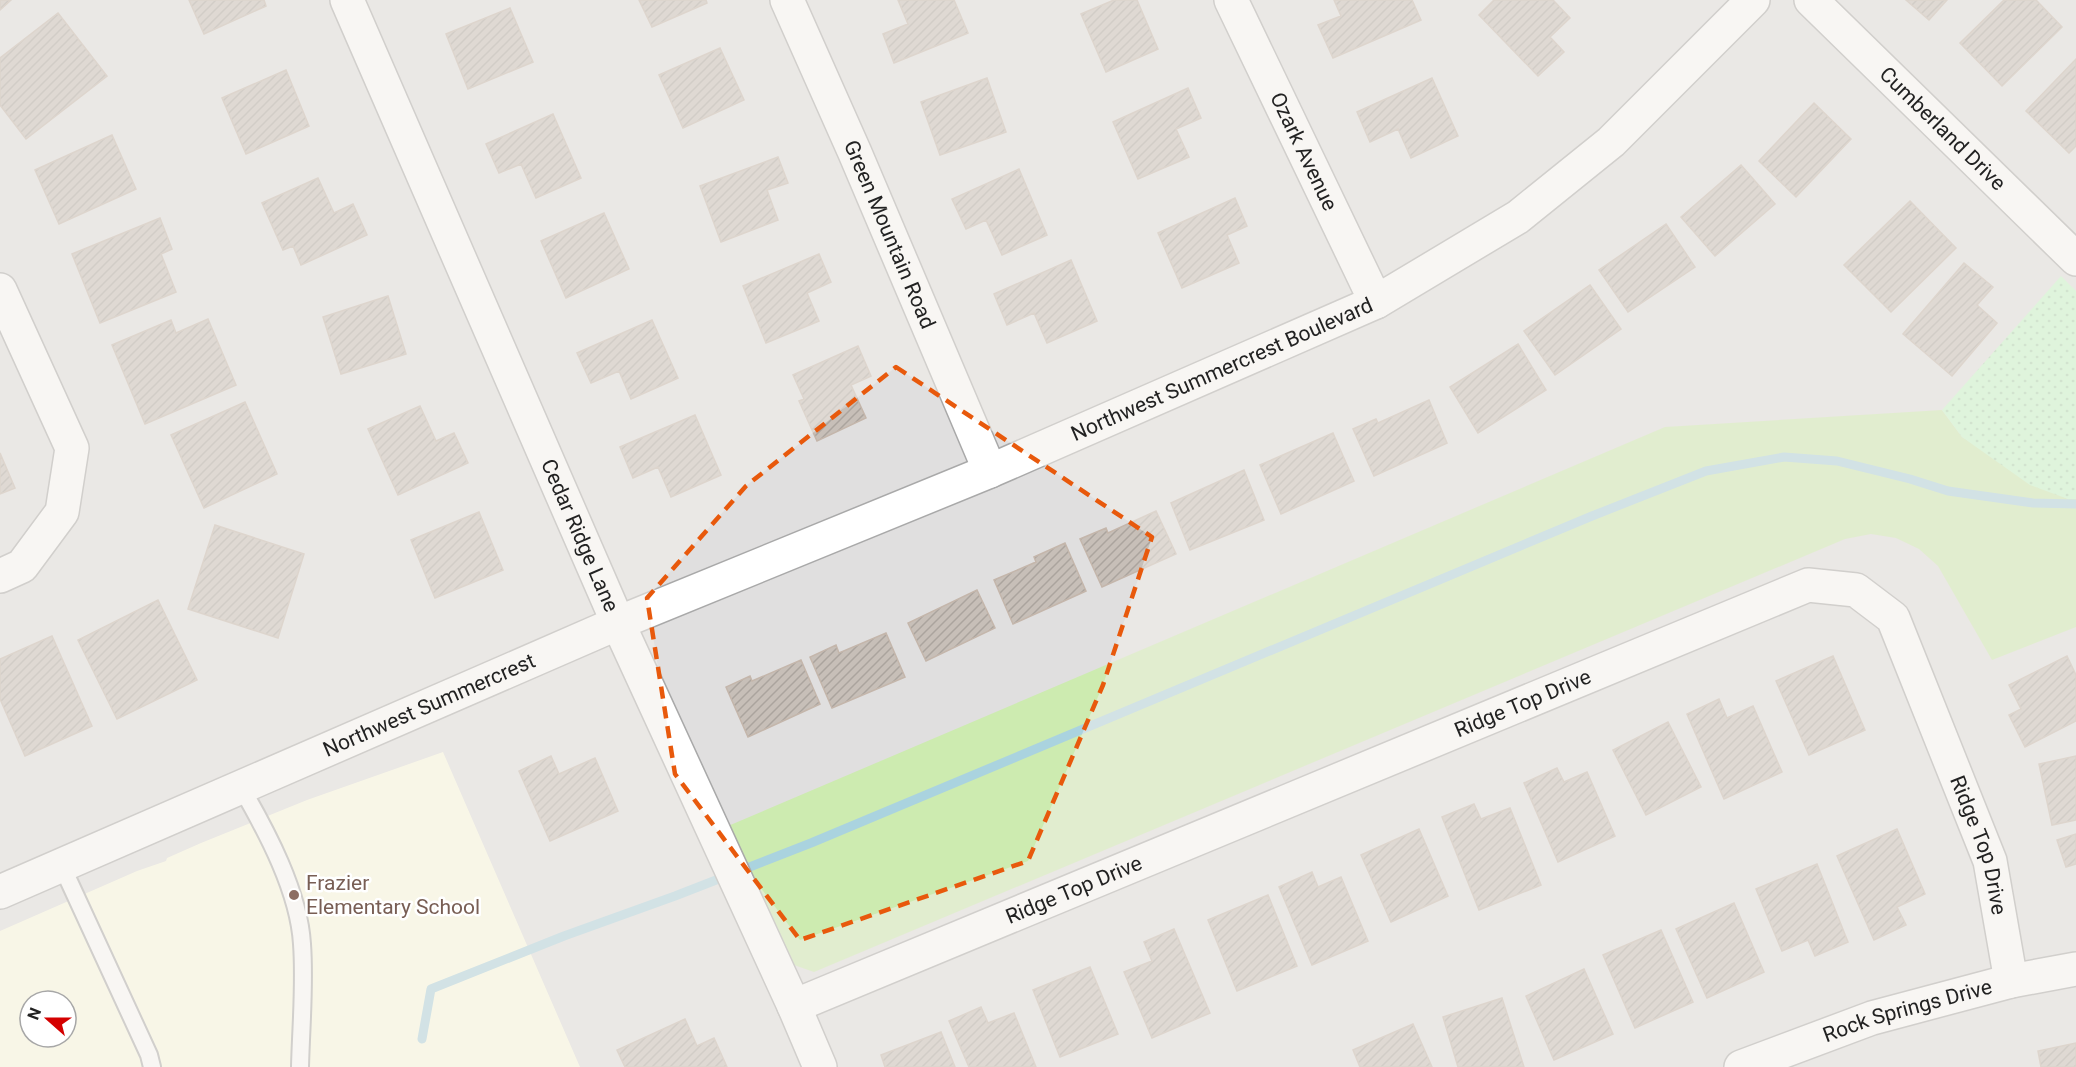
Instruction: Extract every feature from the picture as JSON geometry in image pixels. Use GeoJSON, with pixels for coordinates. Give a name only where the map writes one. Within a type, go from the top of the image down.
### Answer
{"type":"FeatureCollection","features":[{"type":"Feature","properties":{"kind":"street","name":"Cedar Ridge Lane"},"geometry":{"type":"LineString","coordinates":[[348,0],[618,623],[794,1005],[820,1067]]}},
{"type":"Feature","properties":{"kind":"street","name":"Green Mountain Road"},"geometry":{"type":"LineString","coordinates":[[787,0],[855,153],[990,471]]}},
{"type":"Feature","properties":{"kind":"street","name":"Ozark Avenue"},"geometry":{"type":"LineString","coordinates":[[1231,0],[1376,302]]}},
{"type":"Feature","properties":{"kind":"street","name":"Northwest Summercrest Boulevard"},"geometry":{"type":"LineString","coordinates":[[618,623],[990,471],[1376,302],[1518,217],[1611,142],[1753,0]]}},
{"type":"Feature","properties":{"kind":"street","name":"Cumberland Drive"},"geometry":{"type":"LineString","coordinates":[[1811,0],[2076,259]]}},
{"type":"Feature","properties":{"kind":"street"},"geometry":{"type":"LineString","coordinates":[[0,290],[72,448],[62,512],[22,566],[0,576]]}},
{"type":"Feature","properties":{"kind":"street","name":"Ridge Top Drive"},"geometry":{"type":"LineString","coordinates":[[794,1005],[1808,585],[1856,590],[1893,618],[1990,861],[2011,981]]}},
{"type":"Feature","properties":{"kind":"street","name":"Northwest Summercrest"},"geometry":{"type":"LineString","coordinates":[[241,787],[618,623]]}},
{"type":"Feature","properties":{"kind":"street"},"geometry":{"type":"LineString","coordinates":[[0,892],[241,787]]}},
{"type":"Feature","properties":{"kind":"street","name":"Rock Springs Drive"},"geometry":{"type":"LineString","coordinates":[[1742,1067],[1872,1018],[2011,981],[2076,969]]}},
{"type":"Feature","properties":{"kind":"lane"},"geometry":{"type":"LineString","coordinates":[[241,787],[265,828],[293,898],[302,942],[300,1067]]}},
{"type":"Feature","properties":{"kind":"lane"},"geometry":{"type":"LineString","coordinates":[[61,864],[149,1055],[152,1067]]}},
{"type":"Feature","properties":{"kind":"highlighted area"},"geometry":{"type":"Polygon","coordinates":[[[896,367],[1152,537],[1103,685],[1028,861],[800,940],[675,774],[647,598],[746,486],[896,367]]]}},
{"type":"Feature","properties":{"kind":"shaded area"},"geometry":{"type":"Polygon","coordinates":[[[0,0],[2076,0],[2076,1067],[0,1067],[0,0]]]}},
{"type":"Feature","properties":{"kind":"shaded area","name":"Frazier Elementary School"},"geometry":{"type":"Polygon","coordinates":[[[443,752],[580,1067],[0,1067],[0,931],[137,871],[166,861],[167,858],[307,800],[443,752]]]}},
{"type":"Feature","properties":{"kind":"green space"},"geometry":{"type":"Polygon","coordinates":[[[2061,276],[2076,291],[2076,499],[2068,499],[2030,485],[1962,437],[1942,410],[2061,276]]]}},
{"type":"Feature","properties":{"kind":"green space"},"geometry":{"type":"Polygon","coordinates":[[[1942,410],[1962,437],[2068,499],[2076,499],[2076,627],[1992,660],[1938,566],[1919,549],[1896,538],[1871,534],[1845,539],[814,972],[794,965],[780,948],[728,826],[1665,427],[1942,410]]]}},
{"type":"Feature","properties":{"kind":"building"},"geometry":{"type":"Polygon","coordinates":[[[0,0],[11,0],[0,10],[0,0]]]}},
{"type":"Feature","properties":{"kind":"building"},"geometry":{"type":"Polygon","coordinates":[[[189,0],[264,0],[266,6],[204,34],[189,0]]]}},
{"type":"Feature","properties":{"kind":"building"},"geometry":{"type":"Polygon","coordinates":[[[639,0],[706,0],[707,3],[652,27],[639,0]]]}},
{"type":"Feature","properties":{"kind":"building"},"geometry":{"type":"Polygon","coordinates":[[[898,0],[954,0],[968,33],[894,63],[883,34],[908,24],[898,0]]]}},
{"type":"Feature","properties":{"kind":"building"},"geometry":{"type":"Polygon","coordinates":[[[1114,0],[1137,0],[1158,49],[1106,72],[1081,14],[1114,0]]]}},
{"type":"Feature","properties":{"kind":"building"},"geometry":{"type":"Polygon","coordinates":[[[1334,0],[1412,0],[1421,20],[1333,58],[1318,25],[1341,16],[1334,0]]]}},
{"type":"Feature","properties":{"kind":"building"},"geometry":{"type":"Polygon","coordinates":[[[1494,0],[1553,0],[1570,18],[1550,37],[1564,52],[1538,76],[1479,15],[1494,0]]]}},
{"type":"Feature","properties":{"kind":"building"},"geometry":{"type":"Polygon","coordinates":[[[1906,0],[1947,0],[1929,20],[1906,0]]]}},
{"type":"Feature","properties":{"kind":"building"},"geometry":{"type":"Polygon","coordinates":[[[2004,0],[2036,0],[2062,27],[2002,86],[1960,43],[2004,0]]]}},
{"type":"Feature","properties":{"kind":"building"},"geometry":{"type":"Polygon","coordinates":[[[510,8],[533,62],[468,89],[446,34],[510,8]]]}},
{"type":"Feature","properties":{"kind":"building"},"geometry":{"type":"Polygon","coordinates":[[[58,13],[107,76],[26,139],[0,105],[0,58],[58,13]]]}},
{"type":"Feature","properties":{"kind":"building"},"geometry":{"type":"Polygon","coordinates":[[[720,48],[744,100],[683,128],[659,75],[720,48]]]}},
{"type":"Feature","properties":{"kind":"building"},"geometry":{"type":"Polygon","coordinates":[[[2076,59],[2076,146],[2069,153],[2026,111],[2076,59]]]}},
{"type":"Feature","properties":{"kind":"building"},"geometry":{"type":"Polygon","coordinates":[[[286,70],[309,126],[246,154],[222,98],[286,70]]]}},
{"type":"Feature","properties":{"kind":"building"},"geometry":{"type":"Polygon","coordinates":[[[987,78],[1006,132],[940,155],[921,102],[987,78]]]}},
{"type":"Feature","properties":{"kind":"building"},"geometry":{"type":"Polygon","coordinates":[[[1432,78],[1458,136],[1411,158],[1398,129],[1370,142],[1357,112],[1432,78]]]}},
{"type":"Feature","properties":{"kind":"building"},"geometry":{"type":"Polygon","coordinates":[[[1188,88],[1201,118],[1176,129],[1189,157],[1138,179],[1113,122],[1188,88]]]}},
{"type":"Feature","properties":{"kind":"building"},"geometry":{"type":"Polygon","coordinates":[[[1814,103],[1851,139],[1796,197],[1759,161],[1814,103]]]}},
{"type":"Feature","properties":{"kind":"building"},"geometry":{"type":"Polygon","coordinates":[[[553,114],[581,178],[536,198],[521,164],[499,173],[486,144],[553,114]]]}},
{"type":"Feature","properties":{"kind":"building"},"geometry":{"type":"Polygon","coordinates":[[[112,135],[136,189],[59,224],[35,170],[112,135]]]}},
{"type":"Feature","properties":{"kind":"building"},"geometry":{"type":"Polygon","coordinates":[[[778,157],[788,183],[767,190],[778,220],[721,242],[700,186],[778,157]]]}},
{"type":"Feature","properties":{"kind":"building"},"geometry":{"type":"Polygon","coordinates":[[[1741,165],[1775,204],[1715,256],[1681,217],[1741,165]]]}},
{"type":"Feature","properties":{"kind":"building"},"geometry":{"type":"Polygon","coordinates":[[[1019,169],[1047,235],[1002,255],[986,220],[966,229],[952,199],[1019,169]]]}},
{"type":"Feature","properties":{"kind":"building"},"geometry":{"type":"Polygon","coordinates":[[[318,178],[334,213],[353,204],[367,235],[301,265],[293,246],[283,250],[262,203],[318,178]]]}},
{"type":"Feature","properties":{"kind":"building"},"geometry":{"type":"Polygon","coordinates":[[[1235,198],[1247,226],[1227,235],[1239,263],[1182,288],[1158,233],[1235,198]]]}},
{"type":"Feature","properties":{"kind":"building"},"geometry":{"type":"Polygon","coordinates":[[[1910,201],[1956,248],[1891,312],[1844,265],[1910,201]]]}},
{"type":"Feature","properties":{"kind":"building"},"geometry":{"type":"Polygon","coordinates":[[[604,213],[629,269],[566,298],[541,241],[604,213]]]}},
{"type":"Feature","properties":{"kind":"building"},"geometry":{"type":"Polygon","coordinates":[[[160,218],[172,249],[161,254],[176,292],[100,323],[72,254],[160,218]]]}},
{"type":"Feature","properties":{"kind":"building"},"geometry":{"type":"Polygon","coordinates":[[[1666,224],[1695,267],[1628,312],[1599,270],[1666,224]]]}},
{"type":"Feature","properties":{"kind":"building"},"geometry":{"type":"Polygon","coordinates":[[[819,254],[831,282],[807,293],[819,321],[766,343],[743,286],[819,254]]]}},
{"type":"Feature","properties":{"kind":"building"},"geometry":{"type":"Polygon","coordinates":[[[1071,260],[1097,321],[1047,343],[1034,313],[1007,325],[994,294],[1071,260]]]}},
{"type":"Feature","properties":{"kind":"building"},"geometry":{"type":"Polygon","coordinates":[[[1964,263],[1993,287],[1977,305],[1997,323],[1952,376],[1903,334],[1964,263]]]}},
{"type":"Feature","properties":{"kind":"building"},"geometry":{"type":"Polygon","coordinates":[[[1590,285],[1621,329],[1555,375],[1524,331],[1590,285]]]}},
{"type":"Feature","properties":{"kind":"building"},"geometry":{"type":"Polygon","coordinates":[[[388,296],[406,354],[341,374],[323,317],[388,296]]]}},
{"type":"Feature","properties":{"kind":"building"},"geometry":{"type":"Polygon","coordinates":[[[208,319],[236,385],[145,424],[112,345],[171,320],[176,333],[208,319]]]}},
{"type":"Feature","properties":{"kind":"building"},"geometry":{"type":"Polygon","coordinates":[[[652,320],[678,378],[631,399],[619,371],[591,383],[577,353],[652,320]]]}},
{"type":"Feature","properties":{"kind":"building"},"geometry":{"type":"Polygon","coordinates":[[[1518,344],[1546,390],[1478,433],[1450,387],[1518,344]]]}},
{"type":"Feature","properties":{"kind":"building"},"geometry":{"type":"Polygon","coordinates":[[[858,346],[871,376],[851,385],[866,418],[817,441],[799,401],[804,399],[793,375],[858,346]]]}},
{"type":"Feature","properties":{"kind":"building"},"geometry":{"type":"Polygon","coordinates":[[[1429,400],[1447,443],[1374,476],[1353,429],[1376,419],[1378,423],[1429,400]]]}},
{"type":"Feature","properties":{"kind":"building"},"geometry":{"type":"Polygon","coordinates":[[[245,402],[277,474],[204,508],[171,435],[245,402]]]}},
{"type":"Feature","properties":{"kind":"building"},"geometry":{"type":"Polygon","coordinates":[[[420,406],[436,441],[454,433],[468,463],[398,495],[368,429],[420,406]]]}},
{"type":"Feature","properties":{"kind":"building"},"geometry":{"type":"Polygon","coordinates":[[[695,415],[721,475],[671,497],[658,467],[633,478],[620,447],[695,415]]]}},
{"type":"Feature","properties":{"kind":"building"},"geometry":{"type":"Polygon","coordinates":[[[1333,433],[1354,481],[1281,514],[1260,465],[1333,433]]]}},
{"type":"Feature","properties":{"kind":"building"},"geometry":{"type":"Polygon","coordinates":[[[0,453],[15,488],[0,494],[0,453]]]}},
{"type":"Feature","properties":{"kind":"building"},"geometry":{"type":"Polygon","coordinates":[[[1244,470],[1264,520],[1190,550],[1171,503],[1244,470]]]}},
{"type":"Feature","properties":{"kind":"building"},"geometry":{"type":"Polygon","coordinates":[[[1156,511],[1176,554],[1102,587],[1080,539],[1106,528],[1108,533],[1156,511]]]}},
{"type":"Feature","properties":{"kind":"building"},"geometry":{"type":"Polygon","coordinates":[[[479,512],[503,570],[435,598],[411,540],[479,512]]]}},
{"type":"Feature","properties":{"kind":"building"},"geometry":{"type":"Polygon","coordinates":[[[215,525],[304,554],[278,638],[188,609],[215,525]]]}},
{"type":"Feature","properties":{"kind":"building"},"geometry":{"type":"Polygon","coordinates":[[[1065,543],[1086,591],[1013,624],[994,580],[1036,562],[1034,557],[1065,543]]]}},
{"type":"Feature","properties":{"kind":"building"},"geometry":{"type":"Polygon","coordinates":[[[977,590],[995,628],[926,661],[908,623],[977,590]]]}},
{"type":"Feature","properties":{"kind":"building"},"geometry":{"type":"Polygon","coordinates":[[[158,600],[197,680],[117,719],[78,640],[158,600]]]}},
{"type":"Feature","properties":{"kind":"building"},"geometry":{"type":"Polygon","coordinates":[[[886,633],[905,677],[832,708],[810,657],[836,645],[839,653],[886,633]]]}},
{"type":"Feature","properties":{"kind":"building"},"geometry":{"type":"Polygon","coordinates":[[[52,636],[92,726],[25,756],[0,699],[0,659],[52,636]]]}},
{"type":"Feature","properties":{"kind":"building"},"geometry":{"type":"Polygon","coordinates":[[[1833,656],[1865,730],[1809,755],[1776,681],[1833,656]]]}},
{"type":"Feature","properties":{"kind":"building"},"geometry":{"type":"Polygon","coordinates":[[[2067,656],[2076,675],[2076,721],[2025,747],[2009,715],[2021,709],[2009,685],[2067,656]]]}},
{"type":"Feature","properties":{"kind":"building"},"geometry":{"type":"Polygon","coordinates":[[[801,660],[820,704],[748,737],[726,687],[750,676],[752,681],[801,660]]]}},
{"type":"Feature","properties":{"kind":"building"},"geometry":{"type":"Polygon","coordinates":[[[1719,699],[1727,718],[1753,706],[1782,772],[1724,799],[1687,714],[1719,699]]]}},
{"type":"Feature","properties":{"kind":"building"},"geometry":{"type":"Polygon","coordinates":[[[1668,722],[1701,787],[1646,815],[1613,750],[1668,722]]]}},
{"type":"Feature","properties":{"kind":"building"},"geometry":{"type":"Polygon","coordinates":[[[551,756],[559,774],[595,758],[618,811],[550,841],[519,771],[551,756]]]}},
{"type":"Feature","properties":{"kind":"building"},"geometry":{"type":"Polygon","coordinates":[[[2076,756],[2076,820],[2052,825],[2039,764],[2076,756]]]}},
{"type":"Feature","properties":{"kind":"building"},"geometry":{"type":"Polygon","coordinates":[[[1557,768],[1564,782],[1587,772],[1615,836],[1558,862],[1524,783],[1557,768]]]}},
{"type":"Feature","properties":{"kind":"building"},"geometry":{"type":"Polygon","coordinates":[[[1474,804],[1481,819],[1510,808],[1541,885],[1479,910],[1442,817],[1474,804]]]}},
{"type":"Feature","properties":{"kind":"building"},"geometry":{"type":"Polygon","coordinates":[[[1419,829],[1448,896],[1391,922],[1361,855],[1419,829]]]}},
{"type":"Feature","properties":{"kind":"building"},"geometry":{"type":"Polygon","coordinates":[[[1897,829],[1925,894],[1897,907],[1906,925],[1874,940],[1837,856],[1897,829]]]}},
{"type":"Feature","properties":{"kind":"building"},"geometry":{"type":"Polygon","coordinates":[[[2076,834],[2076,864],[2066,867],[2057,840],[2076,834]]]}},
{"type":"Feature","properties":{"kind":"building"},"geometry":{"type":"Polygon","coordinates":[[[1817,864],[1848,942],[1815,956],[1808,940],[1782,951],[1756,889],[1817,864]]]}},
{"type":"Feature","properties":{"kind":"building"},"geometry":{"type":"Polygon","coordinates":[[[1312,872],[1318,887],[1341,877],[1368,941],[1312,965],[1279,887],[1312,872]]]}},
{"type":"Feature","properties":{"kind":"building"},"geometry":{"type":"Polygon","coordinates":[[[1268,895],[1297,966],[1237,991],[1208,920],[1268,895]]]}},
{"type":"Feature","properties":{"kind":"building"},"geometry":{"type":"Polygon","coordinates":[[[1734,903],[1764,972],[1707,998],[1676,929],[1734,903]]]}},
{"type":"Feature","properties":{"kind":"building"},"geometry":{"type":"Polygon","coordinates":[[[1174,929],[1210,1013],[1152,1038],[1124,972],[1152,961],[1144,942],[1174,929]]]}},
{"type":"Feature","properties":{"kind":"building"},"geometry":{"type":"Polygon","coordinates":[[[1661,930],[1693,1002],[1635,1028],[1603,955],[1661,930]]]}},
{"type":"Feature","properties":{"kind":"building"},"geometry":{"type":"Polygon","coordinates":[[[1090,967],[1118,1034],[1060,1057],[1033,990],[1090,967]]]}},
{"type":"Feature","properties":{"kind":"building"},"geometry":{"type":"Polygon","coordinates":[[[1584,969],[1613,1034],[1554,1060],[1526,996],[1584,969]]]}},
{"type":"Feature","properties":{"kind":"building"},"geometry":{"type":"Polygon","coordinates":[[[1502,998],[1524,1067],[1458,1067],[1443,1017],[1502,998]]]}},
{"type":"Feature","properties":{"kind":"building"},"geometry":{"type":"Polygon","coordinates":[[[981,1007],[988,1023],[1014,1013],[1036,1067],[969,1067],[949,1021],[981,1007]]]}},
{"type":"Feature","properties":{"kind":"building"},"geometry":{"type":"Polygon","coordinates":[[[685,1019],[697,1046],[714,1038],[727,1067],[625,1067],[617,1050],[685,1019]]]}},
{"type":"Feature","properties":{"kind":"building"},"geometry":{"type":"Polygon","coordinates":[[[1413,1024],[1432,1067],[1360,1067],[1353,1050],[1413,1024]]]}},
{"type":"Feature","properties":{"kind":"building"},"geometry":{"type":"Polygon","coordinates":[[[941,1032],[955,1067],[885,1067],[881,1055],[941,1032]]]}},
{"type":"Feature","properties":{"kind":"building"},"geometry":{"type":"Polygon","coordinates":[[[2076,1043],[2076,1067],[2041,1067],[2038,1051],[2076,1043]]]}},
{"type":"Feature","properties":{"kind":"waterway"},"geometry":{"type":"LineString","coordinates":[[422,1039],[431,989],[811,843],[1592,516],[1706,471],[1784,457],[1837,461],[1948,491],[2033,503],[2076,504]]}},
{"type":"Feature","properties":{"kind":"place","name":"Frazier Elementary School"},"geometry":{"type":"Point","coordinates":[294,895]}}]}
